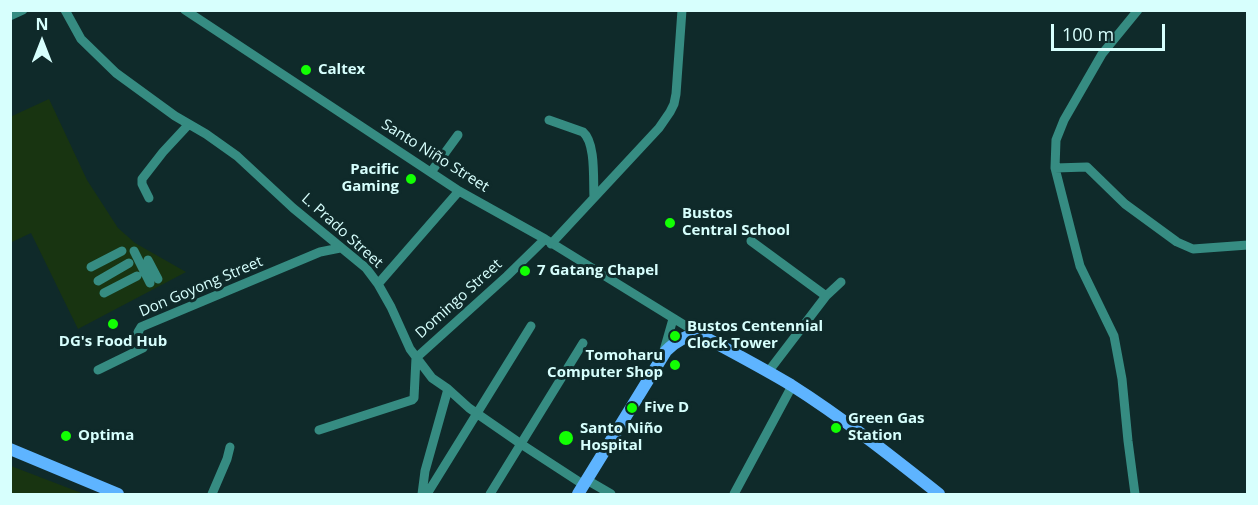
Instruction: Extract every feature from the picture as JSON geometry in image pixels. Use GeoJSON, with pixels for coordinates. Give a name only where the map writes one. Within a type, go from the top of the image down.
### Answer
{"type":"FeatureCollection","features":[{"type":"Feature","properties":{"kind":"main road"},"geometry":{"type":"LineString","coordinates":[[583,486],[666,351],[677,341],[699,334],[792,386],[869,439],[938,494]]}},
{"type":"Feature","properties":{"kind":"main road"},"geometry":{"type":"LineString","coordinates":[[10,449],[118,495]]}},
{"type":"Feature","properties":{"kind":"street"},"geometry":{"type":"LineString","coordinates":[[10,16],[23,10]]}},
{"type":"Feature","properties":{"kind":"street","name":"L. Prado Street"},"geometry":{"type":"LineString","coordinates":[[65,10],[81,39],[116,73],[175,116],[237,156],[293,208],[366,268],[391,307],[410,349],[432,378],[477,413],[583,486],[612,495]]}},
{"type":"Feature","properties":{"kind":"street","name":"Santo Niño Street"},"geometry":{"type":"LineString","coordinates":[[185,10],[459,191],[699,334]]}},
{"type":"Feature","properties":{"kind":"street","name":"Domingo Street"},"geometry":{"type":"LineString","coordinates":[[319,430],[412,400],[414,398],[416,358],[548,242],[635,155],[658,128],[674,104],[682,10]]}},
{"type":"Feature","properties":{"kind":"street"},"geometry":{"type":"LineString","coordinates":[[1135,495],[1122,379],[1114,336],[1080,266],[1054,168],[1056,141],[1064,120],[1102,54],[1138,10]]}},
{"type":"Feature","properties":{"kind":"street"},"geometry":{"type":"LineString","coordinates":[[549,120],[588,135],[592,151],[594,197]]}},
{"type":"Feature","properties":{"kind":"street"},"geometry":{"type":"LineString","coordinates":[[149,198],[142,179],[189,124]]}},
{"type":"Feature","properties":{"kind":"street"},"geometry":{"type":"LineString","coordinates":[[431,172],[458,135]]}},
{"type":"Feature","properties":{"kind":"street"},"geometry":{"type":"LineString","coordinates":[[1054,168],[1087,167],[1125,204],[1177,242],[1193,249],[1248,244]]}},
{"type":"Feature","properties":{"kind":"street"},"geometry":{"type":"LineString","coordinates":[[378,284],[459,191]]}},
{"type":"Feature","properties":{"kind":"street"},"geometry":{"type":"LineString","coordinates":[[751,242],[826,296]]}},
{"type":"Feature","properties":{"kind":"street","name":"Don Goyong Street"},"geometry":{"type":"LineString","coordinates":[[98,370],[143,348],[138,332],[141,327],[320,252],[340,248]]}},
{"type":"Feature","properties":{"kind":"street"},"geometry":{"type":"LineString","coordinates":[[134,250],[154,281],[148,260]]}},
{"type":"Feature","properties":{"kind":"street"},"geometry":{"type":"LineString","coordinates":[[91,267],[122,251]]}},
{"type":"Feature","properties":{"kind":"street"},"geometry":{"type":"LineString","coordinates":[[98,281],[129,263]]}},
{"type":"Feature","properties":{"kind":"street"},"geometry":{"type":"LineString","coordinates":[[104,293],[136,276]]}},
{"type":"Feature","properties":{"kind":"street"},"geometry":{"type":"LineString","coordinates":[[768,372],[826,296],[841,282]]}},
{"type":"Feature","properties":{"kind":"street"},"geometry":{"type":"LineString","coordinates":[[662,357],[673,319]]}},
{"type":"Feature","properties":{"kind":"street"},"geometry":{"type":"LineString","coordinates":[[427,495],[531,326]]}},
{"type":"Feature","properties":{"kind":"street"},"geometry":{"type":"LineString","coordinates":[[490,495],[583,343]]}},
{"type":"Feature","properties":{"kind":"street"},"geometry":{"type":"LineString","coordinates":[[734,495],[792,386]]}},
{"type":"Feature","properties":{"kind":"street"},"geometry":{"type":"LineString","coordinates":[[422,495],[425,471],[448,389]]}},
{"type":"Feature","properties":{"kind":"street"},"geometry":{"type":"LineString","coordinates":[[212,495],[230,447]]}},
{"type":"Feature","properties":{"kind":"green space"},"geometry":{"type":"Polygon","coordinates":[[[49,99],[87,180],[118,228],[135,243],[186,272],[78,329],[31,233],[12,242],[11,237],[10,117],[49,99]]]}},
{"type":"Feature","properties":{"kind":"green space"},"geometry":{"type":"Polygon","coordinates":[[[11,466],[84,494],[11,494],[11,466]]]}},
{"type":"Feature","properties":{"kind":"place","name":"Caltex"},"geometry":{"type":"Point","coordinates":[306,70]}},
{"type":"Feature","properties":{"kind":"place","name":"Pacific Gaming"},"geometry":{"type":"Point","coordinates":[411,179]}},
{"type":"Feature","properties":{"kind":"place","name":"Bustos Central School"},"geometry":{"type":"Point","coordinates":[670,223]}},
{"type":"Feature","properties":{"kind":"place","name":"7 Gatang Chapel"},"geometry":{"type":"Point","coordinates":[525,271]}},
{"type":"Feature","properties":{"kind":"place","name":"DG's Food Hub"},"geometry":{"type":"Point","coordinates":[113,324]}},
{"type":"Feature","properties":{"kind":"place","name":"Bustos Centennial Clock Tower"},"geometry":{"type":"Point","coordinates":[675,336]}},
{"type":"Feature","properties":{"kind":"place","name":"Tomoharu Computer Shop"},"geometry":{"type":"Point","coordinates":[675,365]}},
{"type":"Feature","properties":{"kind":"place","name":"Five D"},"geometry":{"type":"Point","coordinates":[632,408]}},
{"type":"Feature","properties":{"kind":"place","name":"Green Gas Station"},"geometry":{"type":"Point","coordinates":[836,428]}},
{"type":"Feature","properties":{"kind":"place","name":"Optima"},"geometry":{"type":"Point","coordinates":[66,436]}},
{"type":"Feature","properties":{"kind":"place","name":"Santo Niño Hospital"},"geometry":{"type":"Point","coordinates":[566,438]}}]}
